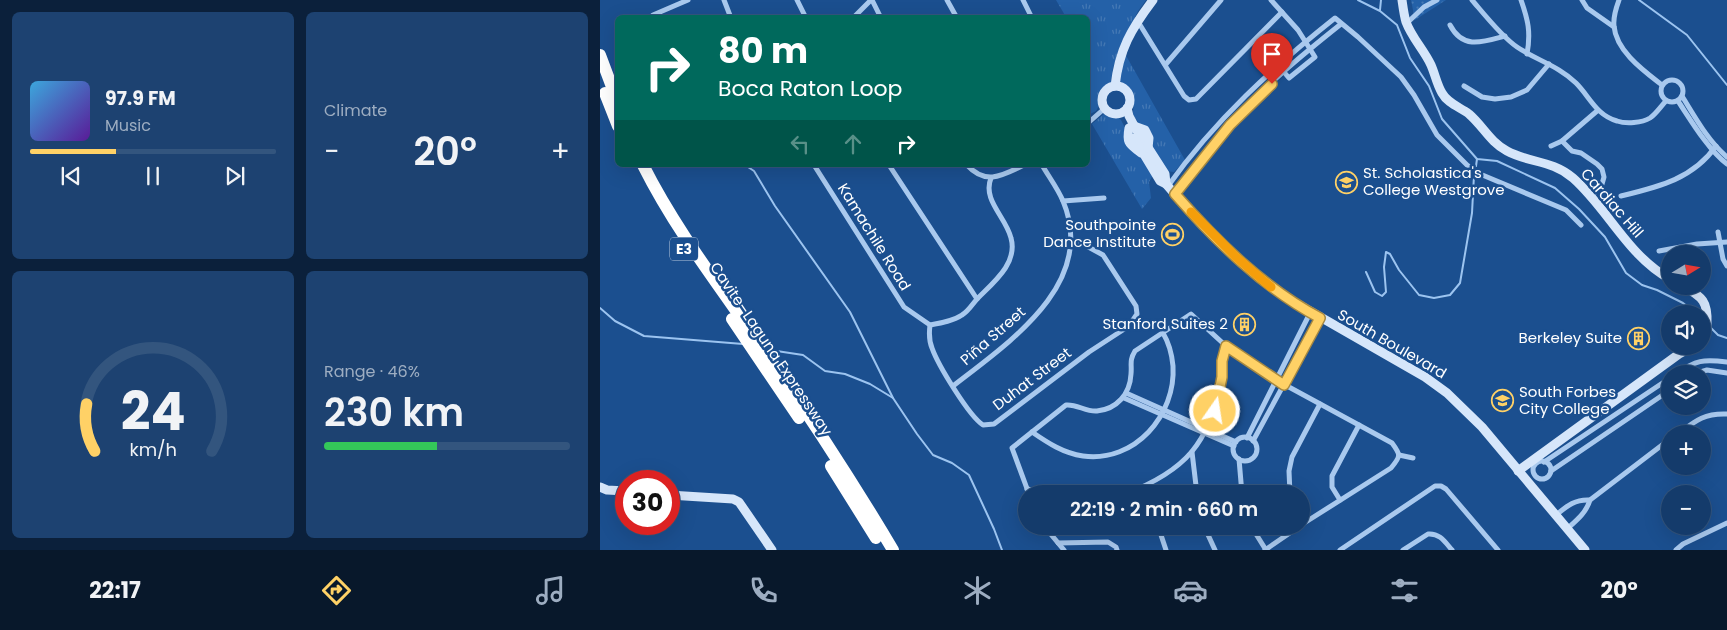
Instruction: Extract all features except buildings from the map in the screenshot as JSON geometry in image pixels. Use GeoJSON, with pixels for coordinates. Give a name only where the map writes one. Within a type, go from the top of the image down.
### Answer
{"type":"FeatureCollection","features":[{"type":"Feature","properties":{"kind":"highway"},"geometry":{"type":"LineString","coordinates":[[600,55],[615,95]]}},
{"type":"Feature","properties":{"kind":"highway"},"geometry":{"type":"LineString","coordinates":[[600,79],[615,118]]}},
{"type":"Feature","properties":{"kind":"highway","name":"Cavite–Laguna Expressway"},"geometry":{"type":"LineString","coordinates":[[635,167],[668,226],[767,362],[812,436],[855,497]]}},
{"type":"Feature","properties":{"kind":"highway","name":"Cavite–Laguna Expressway"},"geometry":{"type":"LineString","coordinates":[[644,167],[670,214],[709,271],[745,331]]}},
{"type":"Feature","properties":{"kind":"highway"},"geometry":{"type":"LineString","coordinates":[[855,497],[875,544],[883,550]]}},
{"type":"Feature","properties":{"kind":"highway","name":"E3"},"geometry":{"type":"LineString","coordinates":[[855,497],[893,550]]}},
{"type":"Feature","properties":{"kind":"street"},"geometry":{"type":"LineString","coordinates":[[653,15],[688,0]]}},
{"type":"Feature","properties":{"kind":"street"},"geometry":{"type":"LineString","coordinates":[[724,0],[731,15]]}},
{"type":"Feature","properties":{"kind":"street"},"geometry":{"type":"LineString","coordinates":[[797,0],[804,15]]}},
{"type":"Feature","properties":{"kind":"street"},"geometry":{"type":"LineString","coordinates":[[856,15],[871,0],[880,15]]}},
{"type":"Feature","properties":{"kind":"street"},"geometry":{"type":"LineString","coordinates":[[947,0],[956,15]]}},
{"type":"Feature","properties":{"kind":"street"},"geometry":{"type":"LineString","coordinates":[[1022,0],[1030,15]]}},
{"type":"Feature","properties":{"kind":"street"},"geometry":{"type":"LineString","coordinates":[[1115,86],[1118,62],[1122,50],[1137,20],[1152,0]]}},
{"type":"Feature","properties":{"kind":"street"},"geometry":{"type":"LineString","coordinates":[[1166,64],[1220,0]]}},
{"type":"Feature","properties":{"kind":"street"},"geometry":{"type":"LineString","coordinates":[[1271,0],[1306,41],[1316,57],[1289,78],[1278,65]]}},
{"type":"Feature","properties":{"kind":"street","name":"Cardiac Hill"},"geometry":{"type":"LineString","coordinates":[[1402,0],[1406,23],[1432,67],[1441,92],[1450,103],[1468,113],[1490,139],[1510,152],[1550,164],[1562,170],[1591,197],[1639,256],[1649,266],[1661,273]]}},
{"type":"Feature","properties":{"kind":"street"},"geometry":{"type":"LineString","coordinates":[[1406,23],[1424,7],[1437,0]]}},
{"type":"Feature","properties":{"kind":"street"},"geometry":{"type":"LineString","coordinates":[[1472,0],[1514,46],[1549,64],[1576,82],[1598,111],[1618,122],[1633,123],[1650,118],[1666,101]]}},
{"type":"Feature","properties":{"kind":"street"},"geometry":{"type":"LineString","coordinates":[[1521,0],[1529,24],[1530,41],[1527,54]]}},
{"type":"Feature","properties":{"kind":"street"},"geometry":{"type":"LineString","coordinates":[[1582,0],[1587,8],[1614,27]]}},
{"type":"Feature","properties":{"kind":"street"},"geometry":{"type":"LineString","coordinates":[[1619,0],[1615,12],[1614,27],[1619,42],[1635,64],[1662,85]]}},
{"type":"Feature","properties":{"kind":"street"},"geometry":{"type":"LineString","coordinates":[[1137,20],[1166,64],[1184,96],[1189,100],[1196,99],[1282,12]]}},
{"type":"Feature","properties":{"kind":"street"},"geometry":{"type":"LineString","coordinates":[[1167,185],[1223,118],[1278,65],[1334,18],[1358,37],[1401,77],[1414,95],[1437,135],[1467,165],[1480,174],[1566,210],[1581,225]]}},
{"type":"Feature","properties":{"kind":"street"},"geometry":{"type":"LineString","coordinates":[[1175,194],[1230,125],[1284,72],[1341,24]]}},
{"type":"Feature","properties":{"kind":"street"},"geometry":{"type":"LineString","coordinates":[[1450,25],[1459,38],[1466,42],[1487,41],[1505,36]]}},
{"type":"Feature","properties":{"kind":"street"},"geometry":{"type":"LineString","coordinates":[[1464,86],[1482,97],[1495,99],[1511,97],[1527,90],[1549,64]]}},
{"type":"Feature","properties":{"kind":"street"},"geometry":{"type":"LineString","coordinates":[[1682,96],[1678,101],[1666,101],[1661,95],[1662,85],[1668,80],[1678,81],[1682,86],[1682,96],[1696,120],[1715,148],[1720,159],[1727,164]]}},
{"type":"Feature","properties":{"kind":"street"},"geometry":{"type":"LineString","coordinates":[[1115,86],[1123,88],[1129,95],[1127,108],[1116,114],[1105,108],[1102,96],[1107,89],[1115,86]]}},
{"type":"Feature","properties":{"kind":"street"},"geometry":{"type":"LineString","coordinates":[[1678,101],[1715,148],[1727,157]]}},
{"type":"Feature","properties":{"kind":"street"},"geometry":{"type":"LineString","coordinates":[[1090,121],[1105,108]]}},
{"type":"Feature","properties":{"kind":"street","name":"South Boulevard"},"geometry":{"type":"LineString","coordinates":[[1127,108],[1134,132]]}},
{"type":"Feature","properties":{"kind":"street"},"geometry":{"type":"LineString","coordinates":[[1551,146],[1562,141],[1598,111]]}},
{"type":"Feature","properties":{"kind":"street","name":"South Boulevard"},"geometry":{"type":"LineString","coordinates":[[1116,114],[1134,132]]}},
{"type":"Feature","properties":{"kind":"street","name":"South Boulevard"},"geometry":{"type":"LineString","coordinates":[[1146,152],[1148,134],[1142,128],[1127,136],[1130,144],[1146,152],[1165,174],[1167,185],[1200,222],[1282,296],[1424,377],[1447,393],[1482,428],[1582,549]]}},
{"type":"Feature","properties":{"kind":"street"},"geometry":{"type":"LineString","coordinates":[[1562,141],[1572,150],[1581,153],[1602,169],[1604,177],[1602,184],[1594,191],[1591,197]]}},
{"type":"Feature","properties":{"kind":"street"},"geometry":{"type":"LineString","coordinates":[[1621,196],[1658,187],[1680,178],[1695,169],[1715,148]]}},
{"type":"Feature","properties":{"kind":"street","name":"Kamachile Road"},"geometry":{"type":"LineString","coordinates":[[815,167],[904,307],[930,325]]}},
{"type":"Feature","properties":{"kind":"street"},"geometry":{"type":"LineString","coordinates":[[890,167],[977,299]]}},
{"type":"Feature","properties":{"kind":"street"},"geometry":{"type":"LineString","coordinates":[[969,167],[980,175],[991,178],[1001,176],[1020,167]]}},
{"type":"Feature","properties":{"kind":"street","name":"Piña Street"},"geometry":{"type":"LineString","coordinates":[[953,386],[1011,341],[1036,316],[1055,291],[1066,268],[1072,242],[1063,201],[1043,167]]}},
{"type":"Feature","properties":{"kind":"street"},"geometry":{"type":"LineString","coordinates":[[930,325],[949,321],[964,314],[994,283],[1009,264],[1013,250],[1011,237],[992,203],[988,185],[991,178]]}},
{"type":"Feature","properties":{"kind":"street"},"geometry":{"type":"LineString","coordinates":[[1063,201],[1104,198]]}},
{"type":"Feature","properties":{"kind":"street"},"geometry":{"type":"LineString","coordinates":[[1718,232],[1723,259],[1727,266]]}},
{"type":"Feature","properties":{"kind":"street"},"geometry":{"type":"LineString","coordinates":[[1659,251],[1720,241],[1727,242]]}},
{"type":"Feature","properties":{"kind":"street","name":"Duhat Street"},"geometry":{"type":"LineString","coordinates":[[930,325],[929,337],[932,348],[953,386],[975,420],[983,425],[994,424],[1089,352],[1129,326],[1137,314],[1136,306],[1103,255],[1081,243],[1072,242]]}},
{"type":"Feature","properties":{"kind":"street"},"geometry":{"type":"LineString","coordinates":[[1697,295],[1702,298],[1706,305]]}},
{"type":"Feature","properties":{"kind":"street"},"geometry":{"type":"LineString","coordinates":[[1247,438],[1310,313]]}},
{"type":"Feature","properties":{"kind":"street"},"geometry":{"type":"LineString","coordinates":[[1025,485],[1012,448],[1066,405],[1072,404],[1084,410],[1096,411],[1107,409],[1125,395],[1130,383],[1130,359],[1135,352],[1191,314],[1226,346],[1276,380],[1392,442],[1399,452],[1399,458],[1391,468],[1310,518]]}},
{"type":"Feature","properties":{"kind":"street"},"geometry":{"type":"LineString","coordinates":[[1253,441],[1320,318]]}},
{"type":"Feature","properties":{"kind":"street"},"geometry":{"type":"LineString","coordinates":[[1032,432],[1057,449],[1083,456],[1106,456],[1128,448],[1145,436],[1160,420],[1169,400],[1174,378],[1172,356],[1163,333]]}},
{"type":"Feature","properties":{"kind":"street"},"geometry":{"type":"LineString","coordinates":[[1148,485],[1184,461],[1206,431],[1216,405],[1226,346]]}},
{"type":"Feature","properties":{"kind":"street"},"geometry":{"type":"LineString","coordinates":[[1520,473],[1677,355]]}},
{"type":"Feature","properties":{"kind":"street"},"geometry":{"type":"LineString","coordinates":[[1690,365],[1701,360],[1727,362]]}},
{"type":"Feature","properties":{"kind":"street"},"geometry":{"type":"LineString","coordinates":[[1711,371],[1727,373]]}},
{"type":"Feature","properties":{"kind":"street"},"geometry":{"type":"LineString","coordinates":[[1520,473],[1534,468],[1538,463],[1544,462],[1661,384]]}},
{"type":"Feature","properties":{"kind":"street"},"geometry":{"type":"LineString","coordinates":[[1125,395],[1235,444]]}},
{"type":"Feature","properties":{"kind":"street"},"geometry":{"type":"LineString","coordinates":[[1535,491],[1541,479],[1546,478],[1551,471],[1661,396]]}},
{"type":"Feature","properties":{"kind":"street"},"geometry":{"type":"LineString","coordinates":[[1290,485],[1289,471],[1292,457],[1320,404]]}},
{"type":"Feature","properties":{"kind":"street"},"geometry":{"type":"LineString","coordinates":[[1690,425],[1703,416],[1715,413],[1727,414]]}},
{"type":"Feature","properties":{"kind":"street"},"geometry":{"type":"LineString","coordinates":[[1340,500],[1332,487],[1332,476],[1358,425]]}},
{"type":"Feature","properties":{"kind":"street"},"geometry":{"type":"LineString","coordinates":[[1243,438],[1253,441],[1257,448],[1253,458],[1246,461],[1239,459],[1234,454],[1235,444],[1243,438]]}},
{"type":"Feature","properties":{"kind":"street"},"geometry":{"type":"LineString","coordinates":[[1555,515],[1572,502],[1590,500],[1661,447]]}},
{"type":"Feature","properties":{"kind":"street"},"geometry":{"type":"LineString","coordinates":[[1192,452],[1195,485]]}},
{"type":"Feature","properties":{"kind":"street"},"geometry":{"type":"LineString","coordinates":[[1399,456],[1413,458]]}},
{"type":"Feature","properties":{"kind":"street"},"geometry":{"type":"LineString","coordinates":[[1239,459],[1241,485]]}},
{"type":"Feature","properties":{"kind":"street"},"geometry":{"type":"LineString","coordinates":[[1544,462],[1549,464],[1551,471]]}},
{"type":"Feature","properties":{"kind":"street"},"geometry":{"type":"LineString","coordinates":[[1534,468],[1534,474],[1541,479]]}},
{"type":"Feature","properties":{"kind":"street"},"geometry":{"type":"LineString","coordinates":[[1340,550],[1435,486],[1446,488],[1498,550]]}},
{"type":"Feature","properties":{"kind":"street"},"geometry":{"type":"LineString","coordinates":[[600,487],[615,490]]}},
{"type":"Feature","properties":{"kind":"street"},"geometry":{"type":"LineString","coordinates":[[680,496],[739,502],[772,550]]}},
{"type":"Feature","properties":{"kind":"street"},"geometry":{"type":"LineString","coordinates":[[1567,530],[1582,516],[1588,508],[1590,500]]}},
{"type":"Feature","properties":{"kind":"street"},"geometry":{"type":"LineString","coordinates":[[1676,550],[1683,544],[1727,523]]}},
{"type":"Feature","properties":{"kind":"street"},"geometry":{"type":"LineString","coordinates":[[1405,549],[1428,534],[1433,533],[1440,536],[1452,550]]}},
{"type":"Feature","properties":{"kind":"street"},"geometry":{"type":"LineString","coordinates":[[1051,535],[1064,550]]}},
{"type":"Feature","properties":{"kind":"street"},"geometry":{"type":"LineString","coordinates":[[1161,535],[1166,550]]}},
{"type":"Feature","properties":{"kind":"street"},"geometry":{"type":"LineString","coordinates":[[1208,535],[1215,550]]}},
{"type":"Feature","properties":{"kind":"street"},"geometry":{"type":"LineString","coordinates":[[1256,535],[1265,550],[1286,535]]}},
{"type":"Feature","properties":{"kind":"street"},"geometry":{"type":"LineString","coordinates":[[1058,543],[1108,542],[1116,547],[1117,550]]}},
{"type":"Feature","properties":{"kind":"green space"},"geometry":{"type":"Polygon","coordinates":[[[1056,0],[1146,0],[1138,11],[1119,49],[1111,82],[1104,89],[1096,111],[1090,114],[1090,15],[1065,15],[1056,0]]]}},
{"type":"Feature","properties":{"kind":"green space"},"geometry":{"type":"Polygon","coordinates":[[[1411,0],[1446,0],[1415,20],[1411,0]]]}},
{"type":"Feature","properties":{"kind":"green space"},"geometry":{"type":"Polygon","coordinates":[[[1124,52],[1185,160],[1174,172],[1166,171],[1133,114],[1134,100],[1132,93],[1119,80],[1124,52]]]}},
{"type":"Feature","properties":{"kind":"green space"},"geometry":{"type":"Polygon","coordinates":[[[1105,113],[1117,116],[1121,120],[1137,152],[1153,175],[1149,182],[1151,198],[1142,209],[1092,124],[1105,113]]]}},
{"type":"Feature","properties":{"kind":"waterway"},"geometry":{"type":"LineString","coordinates":[[1358,0],[1380,11],[1397,25],[1410,58],[1429,86],[1442,119],[1477,159],[1497,161],[1555,188],[1579,209],[1605,237],[1626,273],[1642,285],[1657,290],[1686,305]]}},
{"type":"Feature","properties":{"kind":"waterway"},"geometry":{"type":"LineString","coordinates":[[1380,10],[1381,0]]}},
{"type":"Feature","properties":{"kind":"waterway"},"geometry":{"type":"LineString","coordinates":[[1639,0],[1687,35],[1727,85]]}},
{"type":"Feature","properties":{"kind":"waterway"},"geometry":{"type":"LineString","coordinates":[[1476,166],[1477,159]]}},
{"type":"Feature","properties":{"kind":"waterway"},"geometry":{"type":"LineString","coordinates":[[748,167],[754,171],[775,206],[850,312],[893,398],[917,434],[933,455],[952,463],[969,475],[1002,550]]}},
{"type":"Feature","properties":{"kind":"waterway"},"geometry":{"type":"LineString","coordinates":[[1366,272],[1375,292],[1382,296],[1386,292],[1384,267],[1386,252],[1390,254],[1399,270],[1419,295],[1434,298],[1450,295],[1460,283],[1472,213],[1474,175]]}},
{"type":"Feature","properties":{"kind":"waterway"},"geometry":{"type":"LineString","coordinates":[[600,308],[615,321],[644,336],[743,344]]}},
{"type":"Feature","properties":{"kind":"waterway"},"geometry":{"type":"LineString","coordinates":[[1711,328],[1718,335],[1727,338]]}},
{"type":"Feature","properties":{"kind":"waterway"},"geometry":{"type":"LineString","coordinates":[[770,350],[803,355],[825,371],[845,374],[870,384],[893,398]]}},
{"type":"Feature","properties":{"kind":"slow traffic"},"geometry":{"type":"LineString","coordinates":[[1191,212],[1236,257],[1271,287]]}},
{"type":"Feature","properties":{"kind":"place","name":"St. Scholastica's College Westgrove"},"geometry":{"type":"Point","coordinates":[1347,182]}},
{"type":"Feature","properties":{"kind":"place","name":"Southpointe Dance Institute"},"geometry":{"type":"Point","coordinates":[1172,234]}},
{"type":"Feature","properties":{"kind":"place","name":"Stanford Suites 2"},"geometry":{"type":"Point","coordinates":[1244,324]}},
{"type":"Feature","properties":{"kind":"place","name":"Berkeley Suite"},"geometry":{"type":"Point","coordinates":[1638,338]}},
{"type":"Feature","properties":{"kind":"place","name":"South Forbes City College"},"geometry":{"type":"Point","coordinates":[1503,401]}},
{"type":"Feature","properties":{"kind":"route"},"geometry":{"type":"LineString","coordinates":[[1215,411],[1226,346],[1284,385],[1320,318],[1296,305],[1272,288],[1236,257],[1200,222],[1175,194],[1230,125],[1272,84]]}}]}
